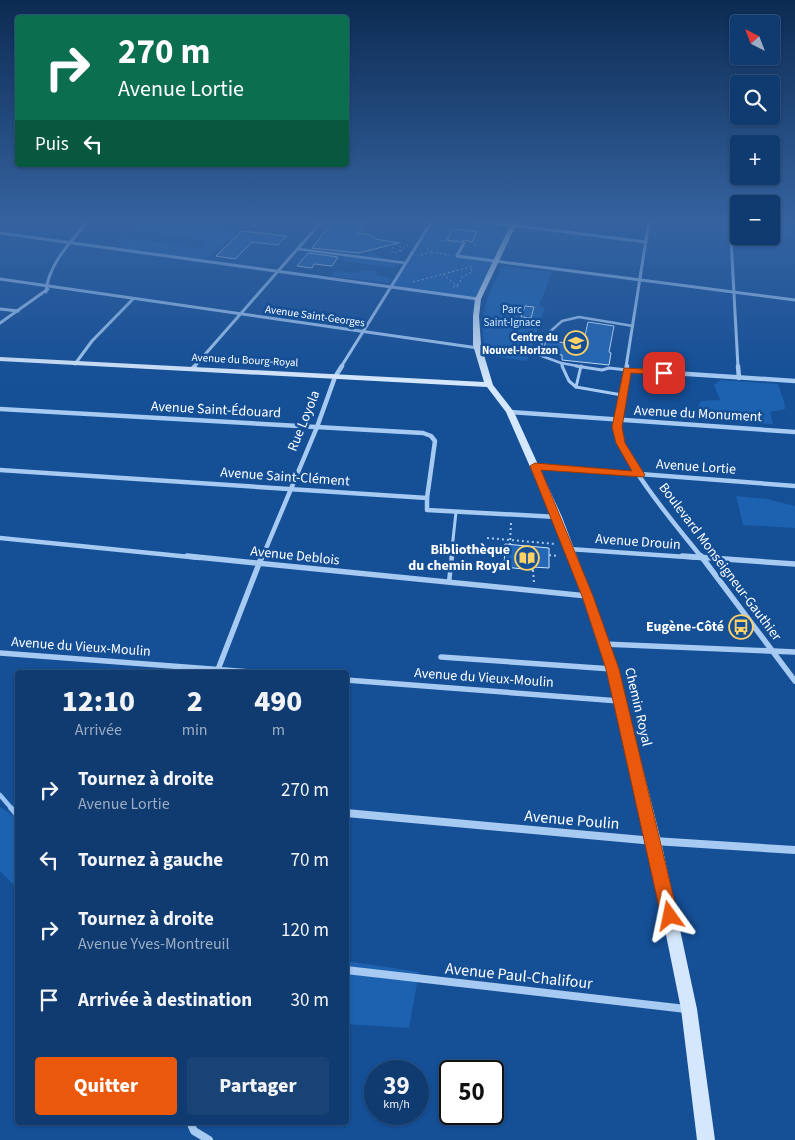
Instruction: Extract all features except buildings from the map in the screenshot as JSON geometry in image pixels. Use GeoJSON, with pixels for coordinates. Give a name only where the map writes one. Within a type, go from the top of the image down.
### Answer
{"type":"FeatureCollection","features":[{"type":"Feature","properties":{"kind":"main road","name":"Chemin Royal"},"geometry":{"type":"LineString","coordinates":[[490,274],[478,300],[476,316],[478,348],[489,385],[510,412],[557,517],[612,669],[654,842],[689,1009],[706,1140]]}},
{"type":"Feature","properties":{"kind":"main road","name":"Avenue du Bourg-Royal"},"geometry":{"type":"LineString","coordinates":[[0,360],[193,368],[489,385]]}},
{"type":"Feature","properties":{"kind":"street"},"geometry":{"type":"LineString","coordinates":[[0,323],[11,318],[46,292],[50,274]]}},
{"type":"Feature","properties":{"kind":"street"},"geometry":{"type":"LineString","coordinates":[[193,368],[276,274]]}},
{"type":"Feature","properties":{"kind":"street"},"geometry":{"type":"LineString","coordinates":[[295,274],[478,300]]}},
{"type":"Feature","properties":{"kind":"street","name":"Rue Loyola"},"geometry":{"type":"LineString","coordinates":[[217,670],[259,564],[318,427],[335,377],[399,274]]}},
{"type":"Feature","properties":{"kind":"street"},"geometry":{"type":"LineString","coordinates":[[596,274],[795,300]]}},
{"type":"Feature","properties":{"kind":"street","name":"Boulevard Monseigneur-Gauthier"},"geometry":{"type":"LineString","coordinates":[[641,274],[617,427],[620,443],[640,475],[795,681]]}},
{"type":"Feature","properties":{"kind":"street"},"geometry":{"type":"LineString","coordinates":[[733,274],[739,378]]}},
{"type":"Feature","properties":{"kind":"street","name":"Avenue Saint-Georges"},"geometry":{"type":"LineString","coordinates":[[0,279],[478,348]]}},
{"type":"Feature","properties":{"kind":"street"},"geometry":{"type":"LineString","coordinates":[[75,364],[92,341],[133,299]]}},
{"type":"Feature","properties":{"kind":"street"},"geometry":{"type":"LineString","coordinates":[[0,309],[18,311]]}},
{"type":"Feature","properties":{"kind":"street"},"geometry":{"type":"LineString","coordinates":[[627,370],[795,380]]}},
{"type":"Feature","properties":{"kind":"street","name":"Avenue Saint-Édouard"},"geometry":{"type":"LineString","coordinates":[[0,409],[423,433],[435,440],[427,498]]}},
{"type":"Feature","properties":{"kind":"street","name":"Avenue du Monument"},"geometry":{"type":"LineString","coordinates":[[510,412],[795,432]]}},
{"type":"Feature","properties":{"kind":"street","name":"Avenue Lortie"},"geometry":{"type":"LineString","coordinates":[[535,466],[795,486]]}},
{"type":"Feature","properties":{"kind":"street","name":"Avenue Saint-Clément"},"geometry":{"type":"LineString","coordinates":[[0,470],[427,498]]}},
{"type":"Feature","properties":{"kind":"street"},"geometry":{"type":"LineString","coordinates":[[427,498],[427,510],[557,517]]}},
{"type":"Feature","properties":{"kind":"street","name":"Avenue Deblois"},"geometry":{"type":"LineString","coordinates":[[0,538],[587,596]]}},
{"type":"Feature","properties":{"kind":"street","name":"Avenue Drouin"},"geometry":{"type":"LineString","coordinates":[[568,547],[795,564]]}},
{"type":"Feature","properties":{"kind":"street"},"geometry":{"type":"LineString","coordinates":[[603,644],[795,652]]}},
{"type":"Feature","properties":{"kind":"street","name":"Avenue du Vieux-Moulin"},"geometry":{"type":"LineString","coordinates":[[0,653],[205,670]]}},
{"type":"Feature","properties":{"kind":"street"},"geometry":{"type":"LineString","coordinates":[[441,656],[612,669]]}},
{"type":"Feature","properties":{"kind":"street","name":"Avenue du Vieux-Moulin"},"geometry":{"type":"LineString","coordinates":[[349,680],[619,701]]}},
{"type":"Feature","properties":{"kind":"street","name":"Avenue Poulin"},"geometry":{"type":"LineString","coordinates":[[349,813],[654,842],[795,850]]}},
{"type":"Feature","properties":{"kind":"street","name":"Avenue Paul-Chalifour"},"geometry":{"type":"LineString","coordinates":[[349,970],[689,1009]]}},
{"type":"Feature","properties":{"kind":"street"},"geometry":{"type":"LineString","coordinates":[[191,1125],[194,1132],[209,1140]]}},
{"type":"Feature","properties":{"kind":"lane"},"geometry":{"type":"LineString","coordinates":[[627,370],[609,368],[602,370],[561,363],[539,355],[543,338],[562,321],[579,317],[633,326]]}},
{"type":"Feature","properties":{"kind":"lane"},"geometry":{"type":"LineString","coordinates":[[561,363],[569,381],[576,387],[622,395]]}},
{"type":"Feature","properties":{"kind":"lane"},"geometry":{"type":"LineString","coordinates":[[576,387],[581,366]]}},
{"type":"Feature","properties":{"kind":"lane"},"geometry":{"type":"LineString","coordinates":[[449,582],[456,512]]}},
{"type":"Feature","properties":{"kind":"path"},"geometry":{"type":"LineString","coordinates":[[391,287],[442,274]]}},
{"type":"Feature","properties":{"kind":"path"},"geometry":{"type":"LineString","coordinates":[[443,274],[461,290]]}},
{"type":"Feature","properties":{"kind":"path"},"geometry":{"type":"LineString","coordinates":[[448,287],[456,286],[462,277],[468,274]]}},
{"type":"Feature","properties":{"kind":"path"},"geometry":{"type":"LineString","coordinates":[[417,281],[420,284]]}},
{"type":"Feature","properties":{"kind":"path"},"geometry":{"type":"LineString","coordinates":[[510,545],[512,515]]}},
{"type":"Feature","properties":{"kind":"path"},"geometry":{"type":"LineString","coordinates":[[486,538],[568,547]]}},
{"type":"Feature","properties":{"kind":"path"},"geometry":{"type":"LineString","coordinates":[[484,567],[502,569]]}},
{"type":"Feature","properties":{"kind":"path"},"geometry":{"type":"LineString","coordinates":[[533,570],[534,591]]}},
{"type":"Feature","properties":{"kind":"green space"},"geometry":{"type":"Polygon","coordinates":[[[333,274],[376,274],[392,278],[389,283],[331,276],[333,274]]]}},
{"type":"Feature","properties":{"kind":"green space"},"geometry":{"type":"Polygon","coordinates":[[[399,274],[489,274],[478,299],[391,287],[399,274]]]}},
{"type":"Feature","properties":{"kind":"green space","name":"Parc Saint-Ignace"},"geometry":{"type":"Polygon","coordinates":[[[499,274],[551,274],[539,306],[545,307],[527,361],[485,355],[484,309],[499,274]]]}},
{"type":"Feature","properties":{"kind":"green space"},"geometry":{"type":"Polygon","coordinates":[[[721,380],[778,384],[785,409],[770,412],[773,424],[699,420],[697,409],[701,401],[720,400],[714,385],[721,380]]]}},
{"type":"Feature","properties":{"kind":"green space"},"geometry":{"type":"Polygon","coordinates":[[[736,496],[767,499],[795,506],[795,528],[743,525],[736,496]]]}},
{"type":"Feature","properties":{"kind":"green space"},"geometry":{"type":"Polygon","coordinates":[[[0,807],[15,817],[15,886],[0,871],[0,807]]]}},
{"type":"Feature","properties":{"kind":"green space"},"geometry":{"type":"Polygon","coordinates":[[[349,961],[419,972],[409,1028],[349,1024],[349,961]]]}},
{"type":"Feature","properties":{"kind":"waterway"},"geometry":{"type":"LineString","coordinates":[[0,795],[12,809]]}},
{"type":"Feature","properties":{"kind":"waterway"},"geometry":{"type":"LineString","coordinates":[[11,808],[15,813]]}},
{"type":"Feature","properties":{"kind":"place","name":"Centre du Nouvel-Horizon"},"geometry":{"type":"Point","coordinates":[576,343]}},
{"type":"Feature","properties":{"kind":"place","name":"Bibliothèque du chemin Royal"},"geometry":{"type":"Point","coordinates":[527,558]}},
{"type":"Feature","properties":{"kind":"place","name":"Eugène-Côté"},"geometry":{"type":"Point","coordinates":[741,627]}},
{"type":"Feature","properties":{"kind":"route"},"geometry":{"type":"LineString","coordinates":[[664,373],[627,370],[617,427],[620,443],[640,475],[535,466],[587,596],[612,669],[670,916]]}}]}
